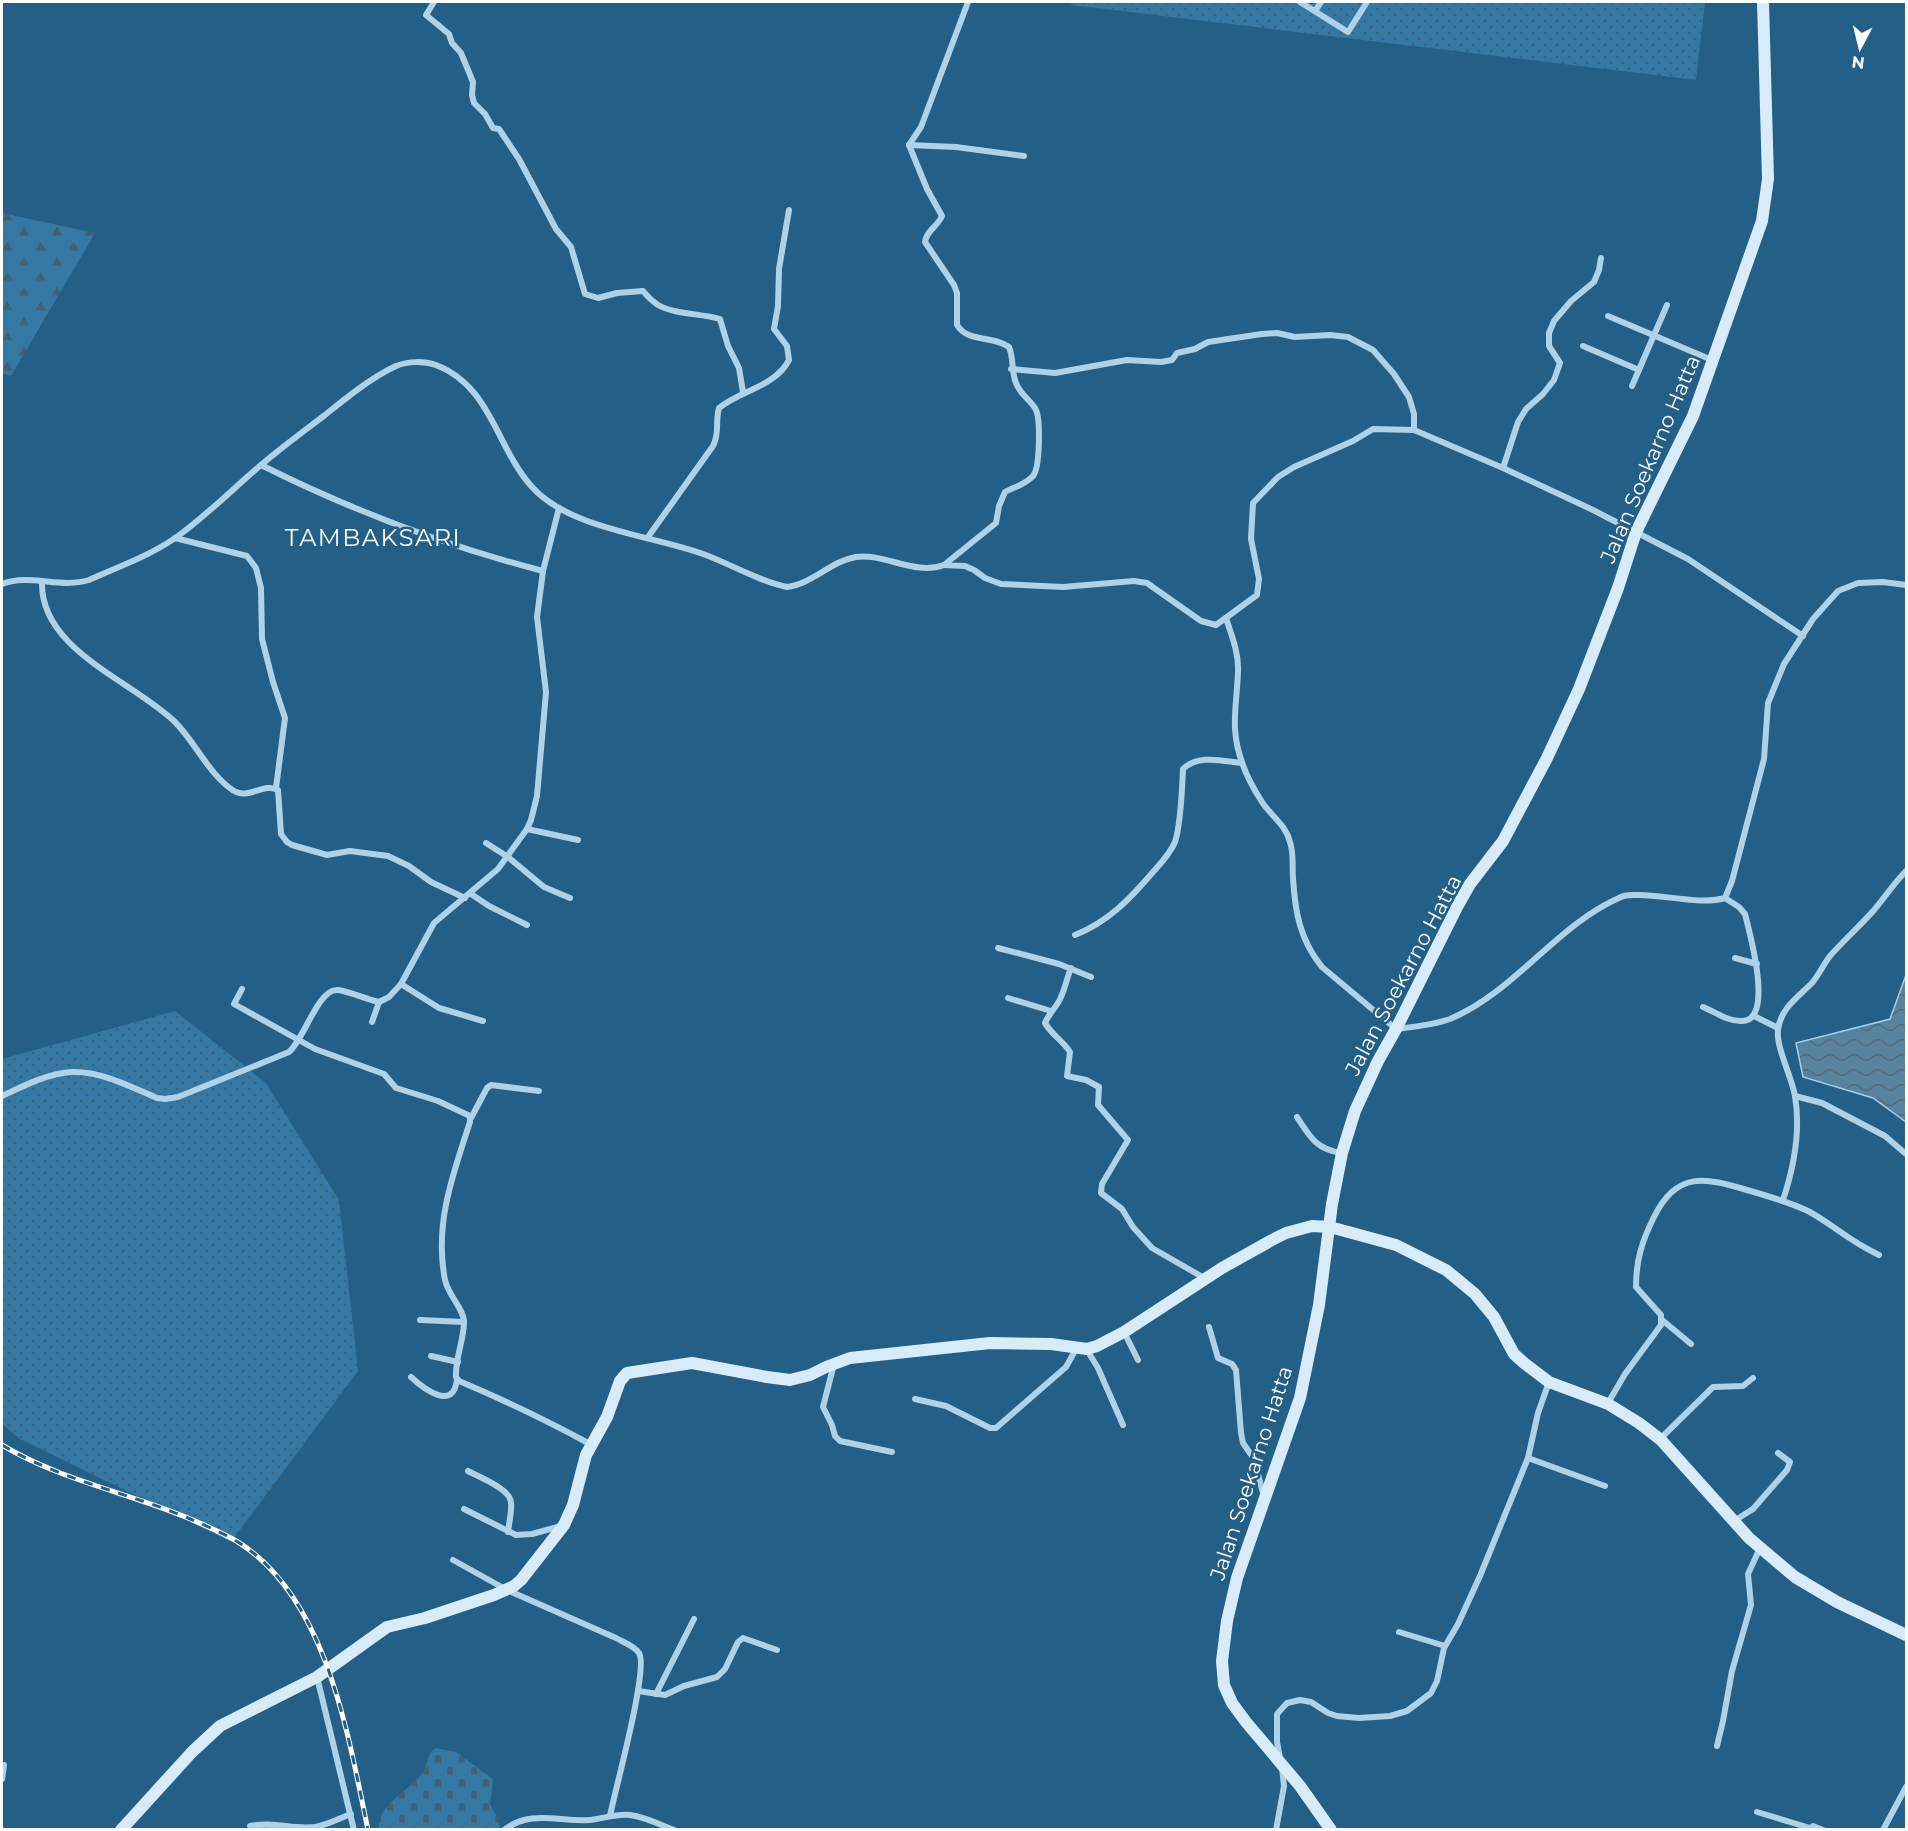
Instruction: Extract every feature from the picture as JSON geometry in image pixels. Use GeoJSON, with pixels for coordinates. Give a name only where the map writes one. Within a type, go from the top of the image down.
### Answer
{"type":"FeatureCollection","features":[{"type":"Feature","properties":{"kind":"street"},"geometry":{"type":"LineString","coordinates":[[434,2],[426,15],[449,34],[453,44],[461,53],[472,82],[474,103],[485,114],[493,128],[499,129],[519,159],[556,228],[571,247],[585,294],[598,298],[617,293],[643,291],[657,304],[679,313],[720,319],[728,346],[739,368],[743,392]]}},
{"type":"Feature","properties":{"kind":"street"},"geometry":{"type":"LineString","coordinates":[[909,145],[921,127],[968,2]]}},
{"type":"Feature","properties":{"kind":"street"},"geometry":{"type":"LineString","coordinates":[[1300,2],[1348,32],[1367,2]]}},
{"type":"Feature","properties":{"kind":"street"},"geometry":{"type":"LineString","coordinates":[[1315,11],[1321,2]]}},
{"type":"Feature","properties":{"kind":"street","name":"Jalan Soekarno Hatta"},"geometry":{"type":"LineString","coordinates":[[1331,1830],[1300,1786],[1232,1703],[1224,1684],[1222,1661],[1227,1620],[1264,1500],[1300,1398],[1319,1305],[1342,1153],[1361,1096],[1457,907],[1470,885],[1503,841],[1547,758],[1579,689],[1618,588],[1636,532],[1693,416],[1762,221],[1768,179],[1763,2]]}},
{"type":"Feature","properties":{"kind":"street"},"geometry":{"type":"LineString","coordinates":[[909,145],[956,147],[1024,156]]}},
{"type":"Feature","properties":{"kind":"street"},"geometry":{"type":"LineString","coordinates":[[2,584],[15,580],[67,584],[89,580],[176,538],[261,465],[351,395],[396,366],[409,362],[432,363],[447,369],[472,390],[488,412],[521,474],[532,487],[559,508],[586,521],[683,547],[787,587],[813,578],[848,559],[859,557],[920,568],[937,568],[944,565],[996,523],[999,506],[1005,492],[1020,486],[1035,474],[1039,458],[1038,415],[1036,409],[1021,393],[1011,369],[1009,347],[1003,342],[967,335],[957,325],[957,294],[954,285],[926,242],[927,234],[939,223],[942,216],[927,189],[909,145]]}},
{"type":"Feature","properties":{"kind":"street"},"geometry":{"type":"LineString","coordinates":[[648,537],[713,446],[718,432],[719,408],[743,392],[761,387],[784,368],[789,360],[787,346],[774,329],[778,306],[779,270],[789,210]]}},
{"type":"Feature","properties":{"kind":"street"},"geometry":{"type":"LineString","coordinates":[[1503,468],[1518,422],[1526,409],[1554,380],[1560,363],[1549,346],[1549,333],[1554,321],[1571,301],[1594,282],[1601,258]]}},
{"type":"Feature","properties":{"kind":"street"},"geometry":{"type":"LineString","coordinates":[[1632,386],[1666,305]]}},
{"type":"Feature","properties":{"kind":"street"},"geometry":{"type":"LineString","coordinates":[[1608,316],[1713,361]]}},
{"type":"Feature","properties":{"kind":"street"},"geometry":{"type":"LineString","coordinates":[[1011,369],[1055,373],[1127,360],[1161,362],[1172,360],[1177,353],[1195,349],[1208,342],[1262,334],[1277,333],[1295,337],[1330,335],[1348,337],[1373,350],[1394,375],[1409,397],[1414,414],[1414,430]]}},
{"type":"Feature","properties":{"kind":"street"},"geometry":{"type":"LineString","coordinates":[[1583,346],[1639,370]]}},
{"type":"Feature","properties":{"kind":"street"},"geometry":{"type":"LineString","coordinates":[[944,565],[964,566],[1001,584],[1063,587],[1134,581],[1147,584],[1207,624],[1216,625],[1257,595],[1259,579],[1251,539],[1252,503],[1278,477],[1373,429],[1414,430],[1503,468],[1688,559],[1803,636]]}},
{"type":"Feature","properties":{"kind":"street"},"geometry":{"type":"LineString","coordinates":[[261,465],[308,488],[389,521],[494,558],[543,571]]}},
{"type":"Feature","properties":{"kind":"street"},"geometry":{"type":"LineString","coordinates":[[2,1096],[59,1074],[78,1072],[110,1079],[157,1098],[171,1099],[224,1080],[293,1048],[328,992],[337,990],[379,1002],[389,997],[401,984],[434,923],[498,869],[527,829],[537,796],[546,693],[537,617],[543,571],[559,508]]}},
{"type":"Feature","properties":{"kind":"street"},"geometry":{"type":"LineString","coordinates":[[176,538],[247,556],[256,568],[261,588],[262,639],[285,718],[276,788],[279,794],[280,834],[287,842],[313,853],[327,855],[350,851],[388,856],[409,866],[431,882],[468,896],[527,925]]}},
{"type":"Feature","properties":{"kind":"street"},"geometry":{"type":"LineString","coordinates":[[42,582],[43,601],[54,623],[65,637],[92,663],[162,710],[177,724],[197,752],[231,788],[241,794],[270,787],[276,788]]}},
{"type":"Feature","properties":{"kind":"street"},"geometry":{"type":"LineString","coordinates":[[1725,898],[1732,881],[1764,759],[1768,703],[1784,664],[1814,619],[1838,591],[1858,583],[1883,582],[1906,585]]}},
{"type":"Feature","properties":{"kind":"street"},"geometry":{"type":"LineString","coordinates":[[1226,618],[1237,658],[1233,714],[1242,763],[1262,802],[1286,830],[1291,843],[1296,911],[1300,931],[1312,955],[1328,972],[1396,1029],[1449,1020],[1475,1006],[1588,916],[1607,903],[1625,895],[1715,901],[1725,898],[1739,906],[1745,914],[1759,975],[1754,1016],[1741,1022],[1703,1007]]}},
{"type":"Feature","properties":{"kind":"street"},"geometry":{"type":"LineString","coordinates":[[1075,935],[1090,930],[1116,910],[1134,894],[1169,854],[1176,835],[1184,769],[1197,760],[1242,763]]}},
{"type":"Feature","properties":{"kind":"street"},"geometry":{"type":"LineString","coordinates":[[527,829],[579,840]]}},
{"type":"Feature","properties":{"kind":"street"},"geometry":{"type":"LineString","coordinates":[[486,843],[508,857],[544,886],[570,898]]}},
{"type":"Feature","properties":{"kind":"street"},"geometry":{"type":"LineString","coordinates":[[1783,1200],[1792,1173],[1797,1136],[1795,1096],[1779,1043],[1778,1028],[1782,1015],[1906,871]]}},
{"type":"Feature","properties":{"kind":"street"},"geometry":{"type":"LineString","coordinates":[[998,948],[1071,968],[1091,977]]}},
{"type":"Feature","properties":{"kind":"street"},"geometry":{"type":"LineString","coordinates":[[1735,958],[1757,964]]}},
{"type":"Feature","properties":{"kind":"street"},"geometry":{"type":"LineString","coordinates":[[1071,968],[1061,998],[1045,1023],[1070,1052],[1067,1076],[1086,1080],[1099,1087],[1098,1105],[1128,1140],[1102,1184],[1101,1192],[1122,1209],[1152,1248],[1206,1280]]}},
{"type":"Feature","properties":{"kind":"street"},"geometry":{"type":"LineString","coordinates":[[401,984],[439,1008],[483,1021]]}},
{"type":"Feature","properties":{"kind":"street"},"geometry":{"type":"LineString","coordinates":[[242,988],[234,1004],[331,1055],[384,1074],[396,1088],[438,1101],[466,1113],[471,1118]]}},
{"type":"Feature","properties":{"kind":"street"},"geometry":{"type":"LineString","coordinates":[[1008,998],[1052,1011]]}},
{"type":"Feature","properties":{"kind":"street"},"geometry":{"type":"LineString","coordinates":[[372,1022],[379,1002]]}},
{"type":"Feature","properties":{"kind":"street"},"geometry":{"type":"LineString","coordinates":[[1754,1016],[1778,1028]]}},
{"type":"Feature","properties":{"kind":"street"},"geometry":{"type":"LineString","coordinates":[[411,1377],[423,1388],[440,1396],[449,1395],[456,1387],[464,1322],[462,1313],[445,1282],[441,1238],[448,1190],[471,1118],[491,1085],[539,1091]]}},
{"type":"Feature","properties":{"kind":"street"},"geometry":{"type":"LineString","coordinates":[[1795,1096],[1822,1103],[1885,1136],[1905,1151]]}},
{"type":"Feature","properties":{"kind":"street"},"geometry":{"type":"LineString","coordinates":[[1297,1117],[1311,1139],[1332,1152],[1342,1153]]}},
{"type":"Feature","properties":{"kind":"street"},"geometry":{"type":"LineString","coordinates":[[1608,1404],[1625,1374],[1661,1325],[1661,1315],[1636,1287],[1636,1277],[1642,1242],[1666,1197],[1683,1185],[1703,1179],[1722,1182],[1783,1200],[1810,1212],[1879,1255]]}},
{"type":"Feature","properties":{"kind":"street"},"geometry":{"type":"LineString","coordinates":[[121,1830],[192,1752],[220,1726],[317,1677],[387,1627],[425,1618],[507,1590],[521,1580],[564,1525],[573,1505],[586,1455],[607,1417],[623,1376],[632,1371],[692,1363],[790,1380],[810,1375],[850,1358],[990,1343],[1051,1344],[1081,1349],[1097,1346],[1124,1332],[1222,1268],[1286,1233],[1312,1226],[1330,1227],[1396,1245],[1446,1270],[1475,1294],[1494,1317],[1514,1354],[1549,1382],[1608,1404],[1640,1423],[1660,1439],[1733,1522],[1795,1578],[1906,1635]]}},
{"type":"Feature","properties":{"kind":"street"},"geometry":{"type":"LineString","coordinates":[[1661,1319],[1691,1344]]}},
{"type":"Feature","properties":{"kind":"street"},"geometry":{"type":"LineString","coordinates":[[420,1320],[464,1322]]}},
{"type":"Feature","properties":{"kind":"street"},"geometry":{"type":"LineString","coordinates":[[1209,1327],[1218,1358],[1232,1364],[1236,1370],[1243,1443],[1254,1459],[1264,1500]]}},
{"type":"Feature","properties":{"kind":"street"},"geometry":{"type":"LineString","coordinates":[[1124,1332],[1138,1360]]}},
{"type":"Feature","properties":{"kind":"street"},"geometry":{"type":"LineString","coordinates":[[915,1399],[946,1406],[990,1428],[996,1428],[1066,1367],[1081,1349]]}},
{"type":"Feature","properties":{"kind":"street"},"geometry":{"type":"LineString","coordinates":[[1081,1349],[1098,1368],[1123,1425]]}},
{"type":"Feature","properties":{"kind":"street"},"geometry":{"type":"LineString","coordinates":[[431,1356],[458,1362]]}},
{"type":"Feature","properties":{"kind":"street"},"geometry":{"type":"LineString","coordinates":[[834,1364],[823,1407],[835,1436],[840,1441],[892,1452]]}},
{"type":"Feature","properties":{"kind":"street"},"geometry":{"type":"LineString","coordinates":[[1660,1439],[1713,1387],[1743,1386],[1753,1378]]}},
{"type":"Feature","properties":{"kind":"street"},"geometry":{"type":"LineString","coordinates":[[457,1379],[548,1421],[591,1444]]}},
{"type":"Feature","properties":{"kind":"street"},"geometry":{"type":"LineString","coordinates":[[1276,1830],[1284,1786],[1278,1751],[1279,1710],[1287,1703],[1300,1700],[1311,1702],[1328,1713],[1347,1718],[1390,1716],[1407,1711],[1426,1698],[1434,1689],[1445,1646],[1480,1576],[1528,1458],[1538,1413],[1549,1382]]}},
{"type":"Feature","properties":{"kind":"street"},"geometry":{"type":"LineString","coordinates":[[1733,1522],[1753,1509],[1787,1470],[1790,1462],[1778,1453]]}},
{"type":"Feature","properties":{"kind":"street"},"geometry":{"type":"LineString","coordinates":[[1528,1458],[1605,1486]]}},
{"type":"Feature","properties":{"kind":"street"},"geometry":{"type":"LineString","coordinates":[[468,1471],[502,1489],[508,1495],[511,1501],[508,1532]]}},
{"type":"Feature","properties":{"kind":"street"},"geometry":{"type":"LineString","coordinates":[[464,1509],[508,1532],[525,1535],[564,1525]]}},
{"type":"Feature","properties":{"kind":"street"},"geometry":{"type":"LineString","coordinates":[[1717,1746],[1724,1721],[1732,1671],[1751,1605],[1748,1574],[1760,1548]]}},
{"type":"Feature","properties":{"kind":"street"},"geometry":{"type":"LineString","coordinates":[[453,1560],[507,1590],[633,1647],[639,1653],[641,1659],[638,1690],[610,1816]]}},
{"type":"Feature","properties":{"kind":"street"},"geometry":{"type":"LineString","coordinates":[[656,1694],[694,1619]]}},
{"type":"Feature","properties":{"kind":"street"},"geometry":{"type":"LineString","coordinates":[[1399,1632],[1445,1646]]}},
{"type":"Feature","properties":{"kind":"street"},"geometry":{"type":"LineString","coordinates":[[638,1690],[669,1694],[684,1686],[717,1677],[725,1669],[738,1642],[743,1638],[777,1650]]}},
{"type":"Feature","properties":{"kind":"street"},"geometry":{"type":"LineString","coordinates":[[317,1677],[354,1830]]}},
{"type":"Feature","properties":{"kind":"street"},"geometry":{"type":"LineString","coordinates":[[2,1779],[4,1765]]}},
{"type":"Feature","properties":{"kind":"street"},"geometry":{"type":"LineString","coordinates":[[1884,1830],[1906,1787]]}},
{"type":"Feature","properties":{"kind":"street"},"geometry":{"type":"LineString","coordinates":[[1757,1812],[1810,1829],[1814,1826],[1823,1830]]}},
{"type":"Feature","properties":{"kind":"street"},"geometry":{"type":"LineString","coordinates":[[250,1826],[276,1823],[295,1827],[316,1827],[351,1814]]}},
{"type":"Feature","properties":{"kind":"street"},"geometry":{"type":"LineString","coordinates":[[504,1830],[529,1817],[590,1820],[632,1815],[674,1830]]}},
{"type":"Feature","properties":{"kind":"green space"},"geometry":{"type":"Polygon","coordinates":[[[1072,2],[1705,2],[1696,80],[1071,5],[1072,2]]]}},
{"type":"Feature","properties":{"kind":"green space"},"geometry":{"type":"Polygon","coordinates":[[[2,213],[95,233],[11,376],[2,373],[2,213]]]}},
{"type":"Feature","properties":{"kind":"green space"},"geometry":{"type":"Polygon","coordinates":[[[175,1011],[266,1083],[339,1200],[358,1371],[231,1542],[20,1439],[2,1424],[2,1059],[175,1011]]]}},
{"type":"Feature","properties":{"kind":"green space"},"geometry":{"type":"Polygon","coordinates":[[[436,1748],[456,1752],[493,1779],[490,1804],[498,1819],[500,1829],[379,1829],[383,1812],[423,1772],[431,1753],[436,1748]]]}},
{"type":"Feature","properties":{"kind":"water"},"geometry":{"type":"Polygon","coordinates":[[[1906,975],[1906,1122],[1873,1098],[1803,1077],[1796,1043],[1890,1019],[1906,975]]]}},
{"type":"Feature","properties":{"kind":"railway"},"geometry":{"type":"LineString","coordinates":[[2,1445],[47,1468],[165,1509],[213,1529],[238,1542],[268,1567],[293,1597],[313,1633],[329,1671],[342,1712],[368,1830]]}},
{"type":"Feature","properties":{"kind":"district","name":"TAMBAKSARI"},"geometry":{"type":"Point","coordinates":[373,537]}}]}
